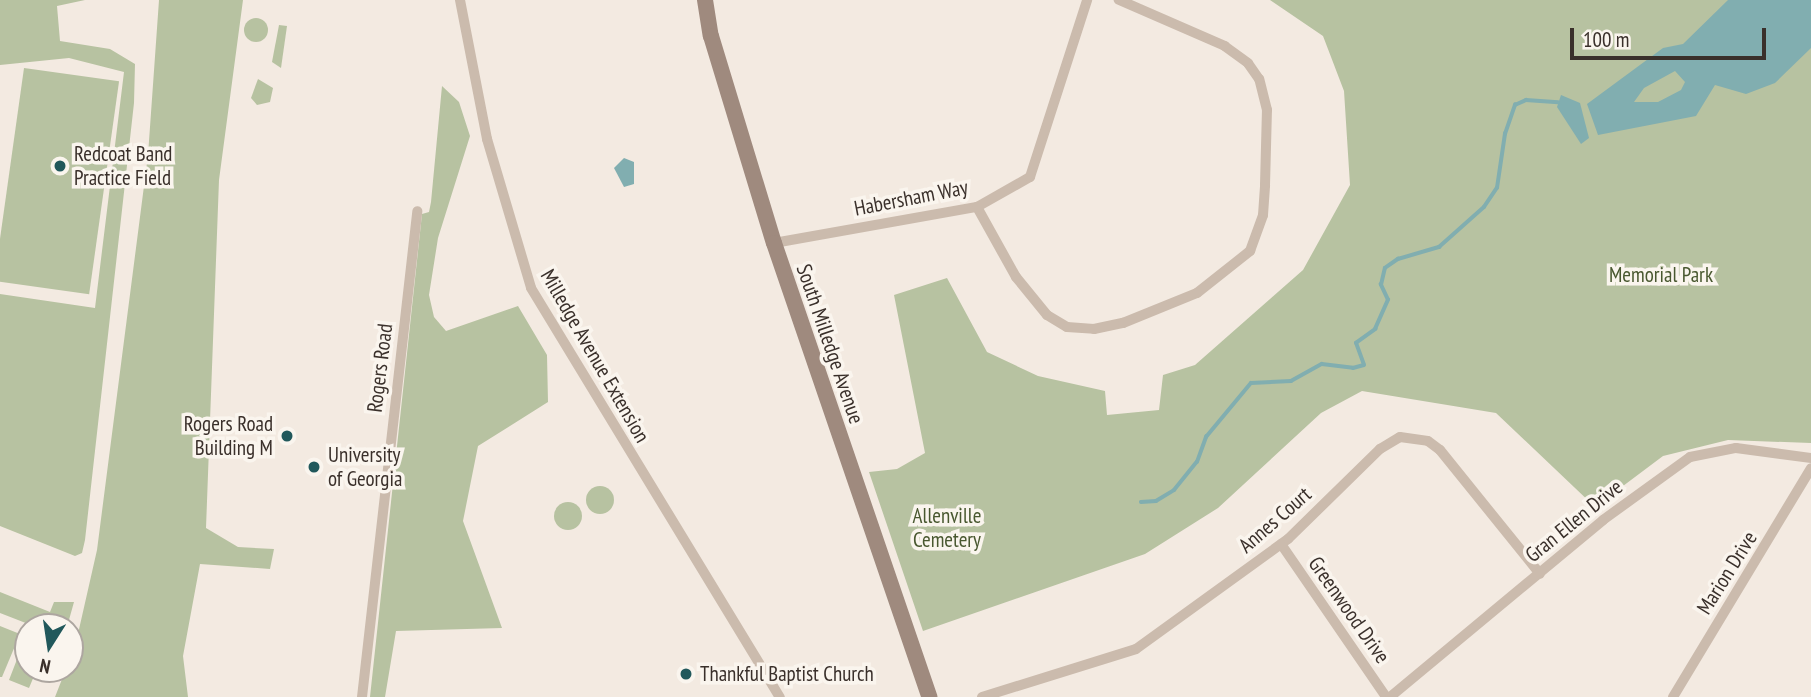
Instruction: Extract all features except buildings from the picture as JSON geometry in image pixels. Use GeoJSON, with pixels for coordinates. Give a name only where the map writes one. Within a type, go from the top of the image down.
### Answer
{"type":"FeatureCollection","features":[{"type":"Feature","properties":{"kind":"main road","name":"South Milledge Avenue"},"geometry":{"type":"LineString","coordinates":[[705,0],[711,36],[774,243],[929,697]]}},
{"type":"Feature","properties":{"kind":"street","name":"Milledge Avenue Extension"},"geometry":{"type":"LineString","coordinates":[[460,0],[487,139],[531,288],[780,697]]}},
{"type":"Feature","properties":{"kind":"street","name":"Habersham Way"},"geometry":{"type":"LineString","coordinates":[[774,243],[977,207],[1030,177],[1087,0]]}},
{"type":"Feature","properties":{"kind":"street"},"geometry":{"type":"LineString","coordinates":[[977,207],[1016,277],[1047,315],[1067,327],[1094,329],[1123,323],[1197,293],[1250,251],[1263,215],[1265,185],[1267,110],[1259,79],[1248,63],[1225,47],[1119,0]]}},
{"type":"Feature","properties":{"kind":"street","name":"Rogers Road"},"geometry":{"type":"LineString","coordinates":[[362,697],[417,211]]}},
{"type":"Feature","properties":{"kind":"street","name":"Annes Court"},"geometry":{"type":"LineString","coordinates":[[982,697],[1136,649],[1281,544],[1380,449],[1400,437],[1414,437],[1440,450],[1540,573]]}},
{"type":"Feature","properties":{"kind":"street","name":"Gran Ellen Drive"},"geometry":{"type":"LineString","coordinates":[[1388,697],[1665,472],[1690,457],[1736,448],[1811,458]]}},
{"type":"Feature","properties":{"kind":"street","name":"Marion Drive"},"geometry":{"type":"LineString","coordinates":[[1673,697],[1811,468]]}},
{"type":"Feature","properties":{"kind":"street","name":"Greenwood Drive"},"geometry":{"type":"LineString","coordinates":[[1281,544],[1388,697]]}},
{"type":"Feature","properties":{"kind":"green space"},"geometry":{"type":"Polygon","coordinates":[[[0,0],[85,0],[57,6],[60,41],[110,49],[135,64],[134,103],[85,540],[82,553],[75,556],[0,526],[0,294],[95,308],[124,72],[69,58],[0,65],[0,0]]]}},
{"type":"Feature","properties":{"kind":"green space"},"geometry":{"type":"Polygon","coordinates":[[[159,0],[243,0],[219,180],[206,528],[238,547],[274,549],[270,569],[200,564],[183,656],[188,697],[55,697],[60,683],[84,683],[83,613],[97,550],[148,155],[159,0]]]}},
{"type":"Feature","properties":{"kind":"green space"},"geometry":{"type":"Polygon","coordinates":[[[1270,0],[1811,0],[1811,443],[1728,440],[1663,456],[1595,507],[1496,413],[1362,391],[1321,413],[1218,508],[1145,554],[923,631],[869,472],[897,469],[925,453],[894,295],[947,278],[987,352],[1038,376],[1105,391],[1107,415],[1159,410],[1163,375],[1195,365],[1303,270],[1350,185],[1344,91],[1323,36],[1270,0]]]}},
{"type":"Feature","properties":{"kind":"green space"},"geometry":{"type":"Polygon","coordinates":[[[256,18],[264,22],[268,30],[264,38],[256,42],[248,38],[244,30],[248,22],[256,18]]]}},
{"type":"Feature","properties":{"kind":"green space"},"geometry":{"type":"Polygon","coordinates":[[[279,25],[287,26],[281,68],[272,62],[279,25]]]}},
{"type":"Feature","properties":{"kind":"green space","name":"Redcoat Band Practice Field"},"geometry":{"type":"Polygon","coordinates":[[[24,68],[119,81],[89,294],[0,282],[0,239],[24,68]]]}},
{"type":"Feature","properties":{"kind":"green space"},"geometry":{"type":"Polygon","coordinates":[[[258,79],[273,88],[270,102],[257,105],[251,98],[258,79]]]}},
{"type":"Feature","properties":{"kind":"green space"},"geometry":{"type":"Polygon","coordinates":[[[442,86],[459,102],[470,136],[438,238],[429,295],[434,317],[446,331],[518,306],[547,355],[548,402],[478,446],[463,521],[502,628],[396,631],[385,697],[370,697],[422,214],[429,212],[431,202],[442,86]]]}},
{"type":"Feature","properties":{"kind":"green space"},"geometry":{"type":"Polygon","coordinates":[[[600,486],[610,490],[614,500],[610,510],[600,514],[590,510],[586,500],[590,490],[600,486]]]}},
{"type":"Feature","properties":{"kind":"green space"},"geometry":{"type":"Polygon","coordinates":[[[568,502],[578,506],[582,516],[578,526],[568,530],[558,526],[554,516],[558,506],[568,502]]]}},
{"type":"Feature","properties":{"kind":"green space"},"geometry":{"type":"Polygon","coordinates":[[[0,592],[50,612],[54,602],[74,602],[71,613],[14,613],[14,618],[0,613],[0,592]]]}},
{"type":"Feature","properties":{"kind":"green space"},"geometry":{"type":"Polygon","coordinates":[[[0,626],[14,632],[14,648],[0,677],[0,626]]]}},
{"type":"Feature","properties":{"kind":"green space"},"geometry":{"type":"Polygon","coordinates":[[[14,667],[14,682],[9,680],[14,667]]]}},
{"type":"Feature","properties":{"kind":"green space"},"geometry":{"type":"Polygon","coordinates":[[[16,683],[31,683],[29,688],[16,683]]]}},
{"type":"Feature","properties":{"kind":"water"},"geometry":{"type":"Polygon","coordinates":[[[1728,0],[1811,0],[1811,48],[1775,83],[1746,94],[1715,85],[1696,116],[1598,135],[1587,104],[1663,48],[1683,44],[1728,0]],[[1675,71],[1644,88],[1634,102],[1658,102],[1681,90],[1685,82],[1675,71]]]}},
{"type":"Feature","properties":{"kind":"water"},"geometry":{"type":"Polygon","coordinates":[[[1561,95],[1580,103],[1589,138],[1581,144],[1557,107],[1561,95]]]}},
{"type":"Feature","properties":{"kind":"water"},"geometry":{"type":"Polygon","coordinates":[[[624,158],[634,162],[634,184],[624,187],[614,168],[624,158]]]}},
{"type":"Feature","properties":{"kind":"waterway"},"geometry":{"type":"LineString","coordinates":[[1141,502],[1156,501],[1174,490],[1197,462],[1206,437],[1251,383],[1291,381],[1322,364],[1353,368],[1364,365],[1356,343],[1375,329],[1388,300],[1381,285],[1385,268],[1398,259],[1439,247],[1484,207],[1497,188],[1505,134],[1515,105],[1526,100],[1558,102]]}},
{"type":"Feature","properties":{"kind":"place","name":"Redcoat Band Practice Field"},"geometry":{"type":"Point","coordinates":[60,166]}},
{"type":"Feature","properties":{"kind":"place","name":"Rogers Road Building M"},"geometry":{"type":"Point","coordinates":[287,436]}},
{"type":"Feature","properties":{"kind":"place","name":"University of Georgia"},"geometry":{"type":"Point","coordinates":[314,467]}},
{"type":"Feature","properties":{"kind":"place","name":"Thankful Baptist Church"},"geometry":{"type":"Point","coordinates":[686,674]}},
{"type":"Feature","properties":{"kind":"park label","name":"Memorial Park"},"geometry":{"type":"Point","coordinates":[1661,275]}},
{"type":"Feature","properties":{"kind":"park label","name":"Allenville Cemetery"},"geometry":{"type":"Point","coordinates":[947,528]}}]}
